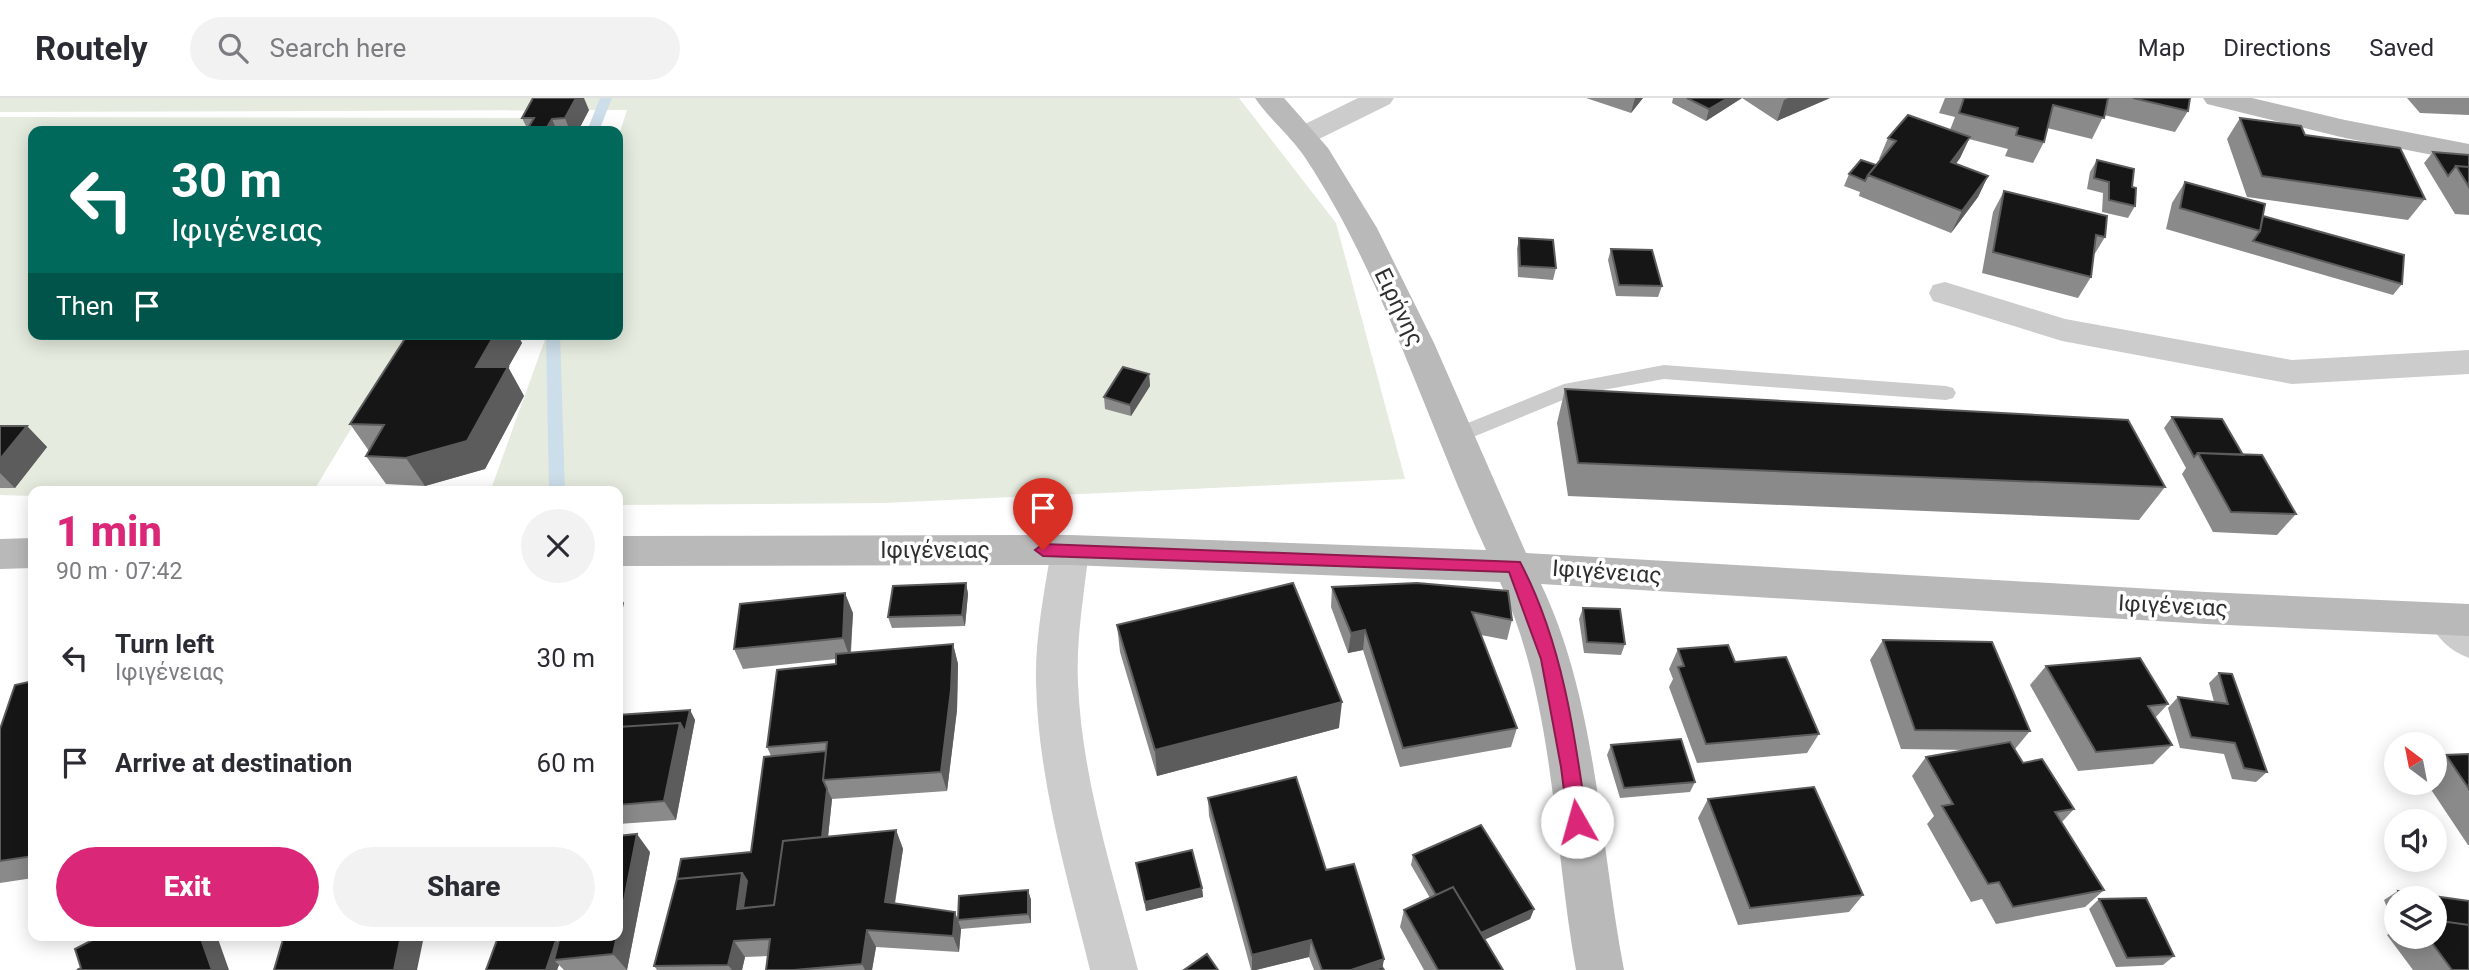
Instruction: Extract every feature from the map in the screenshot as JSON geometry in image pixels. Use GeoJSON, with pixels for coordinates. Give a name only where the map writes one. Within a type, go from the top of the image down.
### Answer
{"type":"FeatureCollection","features":[{"type":"Feature","properties":{"kind":"street","name":"Ειρήνης"},"geometry":{"type":"LineString","coordinates":[[1269,98],[1303,136],[1328,171],[1361,228],[1417,343],[1545,642],[1570,767],[1588,905],[1600,970]]}},
{"type":"Feature","properties":{"kind":"street"},"geometry":{"type":"LineString","coordinates":[[1303,136],[1380,98]]}},
{"type":"Feature","properties":{"kind":"street"},"geometry":{"type":"LineString","coordinates":[[2217,98],[2345,130],[2469,153]]}},
{"type":"Feature","properties":{"kind":"street"},"geometry":{"type":"LineString","coordinates":[[1945,293],[2062,330],[2292,372],[2469,362]]}},
{"type":"Feature","properties":{"kind":"street"},"geometry":{"type":"LineString","coordinates":[[1070,550],[1058,656],[1061,732],[1071,791],[1114,970]]}},
{"type":"Feature","properties":{"kind":"street","name":"Ιφιγένειας"},"geometry":{"type":"LineString","coordinates":[[623,551],[1070,550],[1514,566],[2206,608],[2462,627]]}},
{"type":"Feature","properties":{"kind":"street"},"geometry":{"type":"LineString","coordinates":[[0,554],[28,553]]}},
{"type":"Feature","properties":{"kind":"lane"},"geometry":{"type":"LineString","coordinates":[[1456,436],[1571,389],[1664,372],[1946,393]]}},
{"type":"Feature","properties":{"kind":"shaded area"},"geometry":{"type":"Polygon","coordinates":[[[0,98],[1239,98],[1336,223],[1405,479],[884,503],[623,505],[623,486],[492,486],[545,340],[623,340],[622,126],[627,110],[0,112],[0,98]]]}},
{"type":"Feature","properties":{"kind":"shaded area"},"geometry":{"type":"Polygon","coordinates":[[[0,117],[538,118],[533,126],[28,126],[28,340],[404,340],[317,486],[28,486],[28,496],[0,495],[0,117]]]}},
{"type":"Feature","properties":{"kind":"building"},"geometry":{"type":"Polygon","coordinates":[[[533,98],[576,98],[565,118],[552,119],[548,126],[529,126],[534,118],[522,118],[533,98]]]}},
{"type":"Feature","properties":{"kind":"building"},"geometry":{"type":"Polygon","coordinates":[[[1687,98],[1728,98],[1709,109],[1687,98]]]}},
{"type":"Feature","properties":{"kind":"building"},"geometry":{"type":"Polygon","coordinates":[[[1964,98],[2108,98],[2104,118],[2053,105],[2044,142],[2016,135],[2018,128],[1959,113],[1964,98]]]}},
{"type":"Feature","properties":{"kind":"building"},"geometry":{"type":"Polygon","coordinates":[[[2133,98],[2190,98],[2188,111],[2133,98]]]}},
{"type":"Feature","properties":{"kind":"building"},"geometry":{"type":"Polygon","coordinates":[[[1908,115],[1970,137],[1951,162],[1988,176],[1962,211],[1868,175],[1896,141],[1888,138],[1908,115]]]}},
{"type":"Feature","properties":{"kind":"building"},"geometry":{"type":"Polygon","coordinates":[[[2240,118],[2301,126],[2305,135],[2400,148],[2425,199],[2262,176],[2240,118]]]}},
{"type":"Feature","properties":{"kind":"building"},"geometry":{"type":"Polygon","coordinates":[[[2433,152],[2469,155],[2469,167],[2456,166],[2448,176],[2433,152]]]}},
{"type":"Feature","properties":{"kind":"building"},"geometry":{"type":"Polygon","coordinates":[[[1861,160],[1876,165],[1865,181],[1849,174],[1861,160]]]}},
{"type":"Feature","properties":{"kind":"building"},"geometry":{"type":"Polygon","coordinates":[[[2097,160],[2134,169],[2132,187],[2136,188],[2135,206],[2109,200],[2109,182],[2094,178],[2097,160]]]}},
{"type":"Feature","properties":{"kind":"building"},"geometry":{"type":"Polygon","coordinates":[[[2456,166],[2469,167],[2469,187],[2456,166]]]}},
{"type":"Feature","properties":{"kind":"building"},"geometry":{"type":"Polygon","coordinates":[[[2185,182],[2265,204],[2260,231],[2180,208],[2185,182]]]}},
{"type":"Feature","properties":{"kind":"building"},"geometry":{"type":"Polygon","coordinates":[[[2004,191],[2107,216],[2105,237],[2096,235],[2091,277],[1993,252],[2004,191]]]}},
{"type":"Feature","properties":{"kind":"building"},"geometry":{"type":"Polygon","coordinates":[[[2263,216],[2404,255],[2402,284],[2253,241],[2260,231],[2263,216]]]}},
{"type":"Feature","properties":{"kind":"building"},"geometry":{"type":"Polygon","coordinates":[[[1519,238],[1553,240],[1556,268],[1520,266],[1519,238]]]}},
{"type":"Feature","properties":{"kind":"building"},"geometry":{"type":"Polygon","coordinates":[[[1611,249],[1652,250],[1662,286],[1619,285],[1611,249]]]}},
{"type":"Feature","properties":{"kind":"building"},"geometry":{"type":"Polygon","coordinates":[[[404,340],[492,340],[476,367],[508,367],[467,441],[406,458],[366,456],[384,425],[350,424],[404,340]]]}},
{"type":"Feature","properties":{"kind":"building"},"geometry":{"type":"Polygon","coordinates":[[[1123,367],[1149,374],[1130,405],[1104,397],[1123,367]]]}},
{"type":"Feature","properties":{"kind":"building"},"geometry":{"type":"Polygon","coordinates":[[[1565,389],[2128,420],[2165,487],[1578,463],[1565,389]]]}},
{"type":"Feature","properties":{"kind":"building"},"geometry":{"type":"Polygon","coordinates":[[[2172,417],[2222,419],[2243,455],[2198,453],[2194,457],[2172,417]]]}},
{"type":"Feature","properties":{"kind":"building"},"geometry":{"type":"Polygon","coordinates":[[[0,426],[27,426],[0,459],[0,426]]]}},
{"type":"Feature","properties":{"kind":"building"},"geometry":{"type":"Polygon","coordinates":[[[2198,453],[2262,455],[2296,514],[2231,512],[2198,453]]]}},
{"type":"Feature","properties":{"kind":"building"},"geometry":{"type":"Polygon","coordinates":[[[966,583],[962,615],[888,617],[893,586],[966,583]]]}},
{"type":"Feature","properties":{"kind":"building"},"geometry":{"type":"Polygon","coordinates":[[[1293,583],[1342,702],[1155,750],[1117,625],[1293,583]]]}},
{"type":"Feature","properties":{"kind":"building"},"geometry":{"type":"Polygon","coordinates":[[[1417,583],[1508,591],[1512,620],[1472,612],[1517,728],[1403,748],[1365,630],[1351,633],[1332,587],[1417,583]]]}},
{"type":"Feature","properties":{"kind":"building"},"geometry":{"type":"Polygon","coordinates":[[[845,593],[843,638],[734,649],[740,604],[845,593]]]}},
{"type":"Feature","properties":{"kind":"building"},"geometry":{"type":"Polygon","coordinates":[[[1583,608],[1620,609],[1625,644],[1587,642],[1583,608]]]}},
{"type":"Feature","properties":{"kind":"building"},"geometry":{"type":"Polygon","coordinates":[[[1883,640],[1992,642],[2030,731],[1915,730],[1883,640]]]}},
{"type":"Feature","properties":{"kind":"building"},"geometry":{"type":"Polygon","coordinates":[[[953,644],[951,690],[941,772],[823,780],[827,742],[767,747],[777,670],[836,664],[836,654],[953,644]]]}},
{"type":"Feature","properties":{"kind":"building"},"geometry":{"type":"Polygon","coordinates":[[[1728,645],[1735,662],[1786,657],[1819,734],[1706,744],[1678,667],[1684,666],[1678,649],[1728,645]]]}},
{"type":"Feature","properties":{"kind":"building"},"geometry":{"type":"Polygon","coordinates":[[[2140,658],[2168,704],[2148,706],[2172,745],[2096,752],[2046,666],[2140,658]]]}},
{"type":"Feature","properties":{"kind":"building"},"geometry":{"type":"Polygon","coordinates":[[[2219,673],[2232,674],[2267,772],[2244,768],[2235,743],[2191,737],[2178,697],[2228,704],[2219,673]]]}},
{"type":"Feature","properties":{"kind":"building"},"geometry":{"type":"Polygon","coordinates":[[[28,682],[28,857],[0,861],[0,729],[15,685],[28,682]]]}},
{"type":"Feature","properties":{"kind":"building"},"geometry":{"type":"Polygon","coordinates":[[[690,710],[685,732],[680,723],[623,727],[623,715],[690,710]]]}},
{"type":"Feature","properties":{"kind":"building"},"geometry":{"type":"Polygon","coordinates":[[[680,723],[664,801],[623,805],[623,727],[680,723]]]}},
{"type":"Feature","properties":{"kind":"building"},"geometry":{"type":"Polygon","coordinates":[[[1681,739],[1695,782],[1624,788],[1611,745],[1681,739]]]}},
{"type":"Feature","properties":{"kind":"building"},"geometry":{"type":"Polygon","coordinates":[[[2010,742],[2023,763],[2042,759],[2074,809],[2055,812],[2104,890],[2013,907],[1999,882],[1988,884],[1942,806],[1953,804],[1926,757],[2010,742]]]}},
{"type":"Feature","properties":{"kind":"building"},"geometry":{"type":"Polygon","coordinates":[[[826,751],[823,780],[827,789],[822,837],[783,841],[774,905],[743,908],[747,881],[742,873],[677,879],[681,859],[751,852],[764,757],[826,751]]]}},
{"type":"Feature","properties":{"kind":"building"},"geometry":{"type":"Polygon","coordinates":[[[2469,754],[2469,789],[2447,756],[2469,754]]]}},
{"type":"Feature","properties":{"kind":"building"},"geometry":{"type":"Polygon","coordinates":[[[1296,777],[1326,870],[1354,864],[1384,959],[1351,970],[1322,970],[1311,940],[1252,955],[1208,798],[1296,777]]]}},
{"type":"Feature","properties":{"kind":"building"},"geometry":{"type":"Polygon","coordinates":[[[1814,787],[1863,895],[1750,908],[1708,799],[1814,787]]]}},
{"type":"Feature","properties":{"kind":"building"},"geometry":{"type":"Polygon","coordinates":[[[1481,825],[1534,909],[1481,933],[1453,887],[1436,895],[1413,855],[1481,825]]]}},
{"type":"Feature","properties":{"kind":"building"},"geometry":{"type":"Polygon","coordinates":[[[896,830],[885,902],[955,912],[953,936],[867,930],[862,964],[766,970],[770,939],[734,941],[728,965],[654,966],[677,879],[742,873],[737,909],[774,905],[783,841],[896,830]]]}},
{"type":"Feature","properties":{"kind":"building"},"geometry":{"type":"Polygon","coordinates":[[[637,834],[623,905],[623,835],[637,834]]]}},
{"type":"Feature","properties":{"kind":"building"},"geometry":{"type":"Polygon","coordinates":[[[1192,850],[1202,888],[1145,902],[1136,863],[1192,850]]]}},
{"type":"Feature","properties":{"kind":"building"},"geometry":{"type":"Polygon","coordinates":[[[1453,887],[1503,970],[1438,970],[1404,910],[1453,887]]]}},
{"type":"Feature","properties":{"kind":"building"},"geometry":{"type":"Polygon","coordinates":[[[1028,890],[1028,914],[958,920],[959,896],[1028,890]]]}},
{"type":"Feature","properties":{"kind":"building"},"geometry":{"type":"Polygon","coordinates":[[[2146,898],[2174,956],[2127,958],[2099,899],[2146,898]]]}},
{"type":"Feature","properties":{"kind":"building"},"geometry":{"type":"Polygon","coordinates":[[[2447,898],[2469,901],[2469,925],[2447,922],[2447,898]]]}},
{"type":"Feature","properties":{"kind":"building"},"geometry":{"type":"Polygon","coordinates":[[[2447,922],[2469,925],[2469,970],[2452,970],[2437,949],[2447,949],[2447,922]]]}},
{"type":"Feature","properties":{"kind":"building"},"geometry":{"type":"Polygon","coordinates":[[[90,941],[202,941],[212,970],[77,970],[81,968],[75,949],[90,941]]]}},
{"type":"Feature","properties":{"kind":"building"},"geometry":{"type":"Polygon","coordinates":[[[283,941],[400,941],[394,970],[274,970],[283,941]]]}},
{"type":"Feature","properties":{"kind":"building"},"geometry":{"type":"Polygon","coordinates":[[[497,941],[556,941],[546,970],[486,970],[497,941]]]}},
{"type":"Feature","properties":{"kind":"building"},"geometry":{"type":"Polygon","coordinates":[[[559,941],[616,941],[613,954],[554,960],[559,941]]]}},
{"type":"Feature","properties":{"kind":"building"},"geometry":{"type":"Polygon","coordinates":[[[1207,954],[1218,970],[1184,970],[1207,954]]]}},
{"type":"Feature","properties":{"kind":"waterway"},"geometry":{"type":"LineString","coordinates":[[595,126],[606,98]]}},
{"type":"Feature","properties":{"kind":"waterway"},"geometry":{"type":"LineString","coordinates":[[553,340],[557,486]]}},
{"type":"Feature","properties":{"kind":"route"},"geometry":{"type":"LineString","coordinates":[[1043,550],[1514,566],[1545,642],[1570,767],[1577,822]]}}]}
